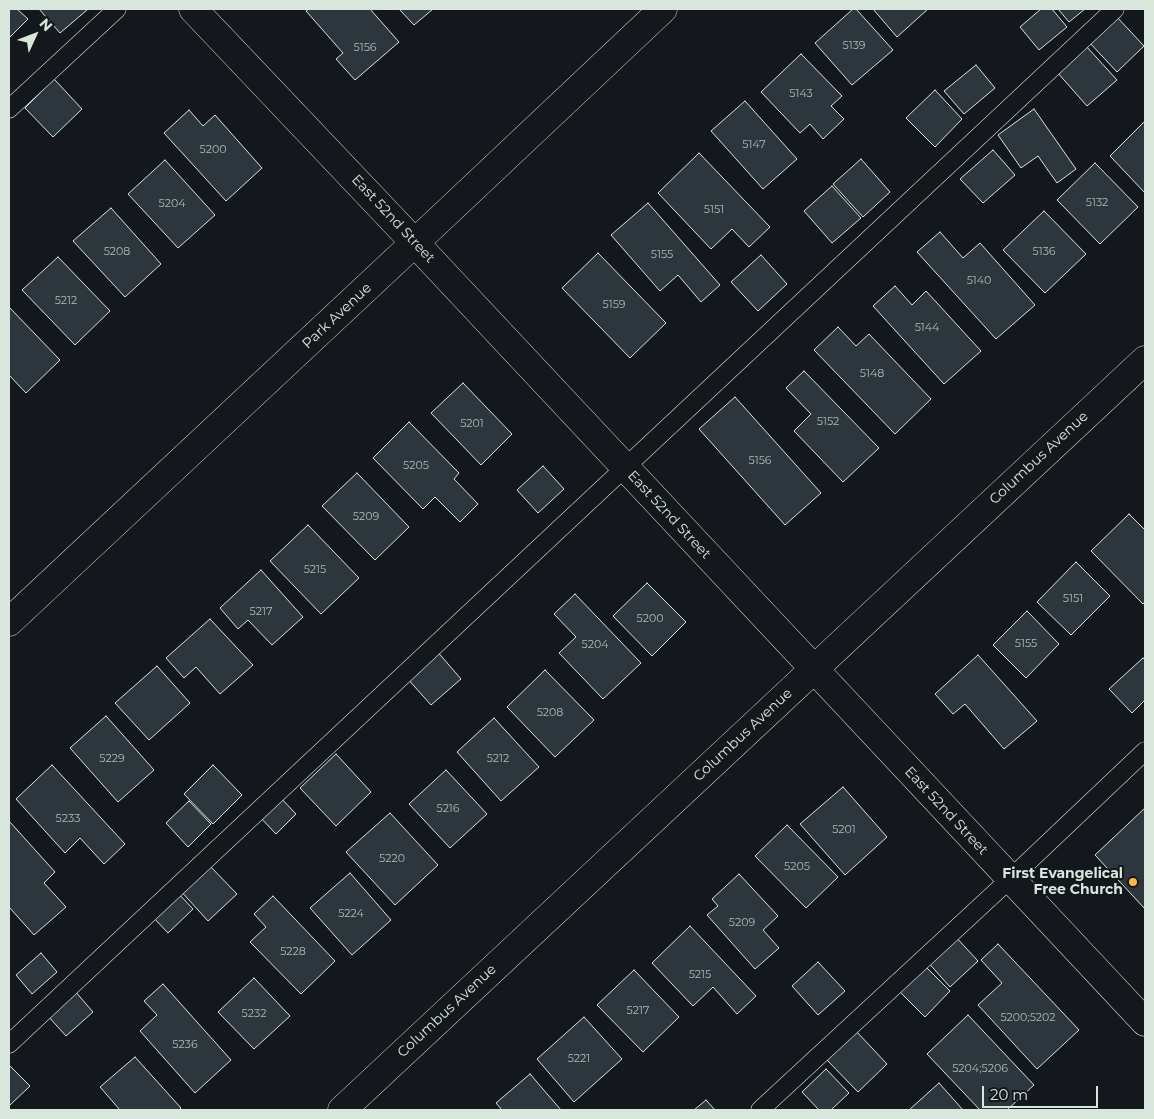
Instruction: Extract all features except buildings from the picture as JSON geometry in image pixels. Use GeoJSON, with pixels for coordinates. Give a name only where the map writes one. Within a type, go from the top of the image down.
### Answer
{"type":"FeatureCollection","features":[{"type":"Feature","properties":{"kind":"street","name":"Park Avenue"},"geometry":{"type":"LineString","coordinates":[[9,622],[663,9]]}},
{"type":"Feature","properties":{"kind":"street","name":"East 52nd Street"},"geometry":{"type":"LineString","coordinates":[[198,11],[1145,1022]]}},
{"type":"Feature","properties":{"kind":"street","name":"Columbus Avenue"},"geometry":{"type":"LineString","coordinates":[[342,1110],[1145,360]]}},
{"type":"Feature","properties":{"kind":"lane"},"geometry":{"type":"LineString","coordinates":[[9,109],[116,9]]}},
{"type":"Feature","properties":{"kind":"lane"},"geometry":{"type":"LineString","coordinates":[[9,1044],[1115,9]]}},
{"type":"Feature","properties":{"kind":"lane"},"geometry":{"type":"LineString","coordinates":[[760,1110],[1010,879],[1145,751]]}},
{"type":"Feature","properties":{"kind":"place","name":"First Evangelical Free Church"},"geometry":{"type":"Point","coordinates":[1133,882]}}]}
